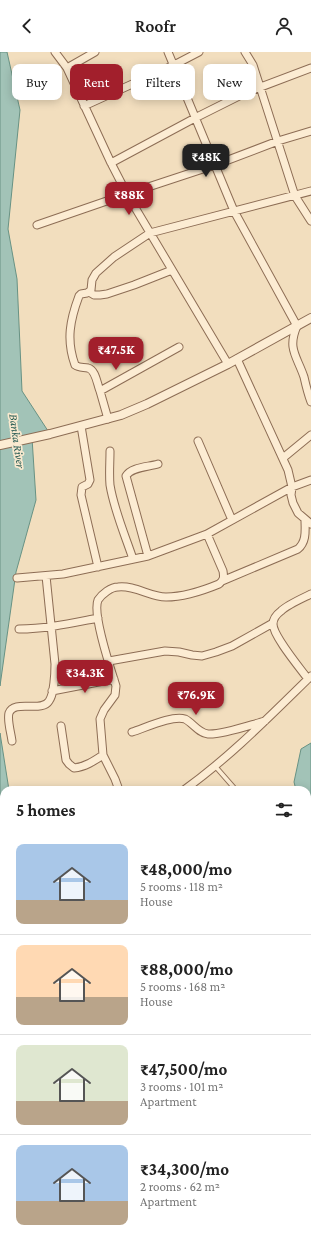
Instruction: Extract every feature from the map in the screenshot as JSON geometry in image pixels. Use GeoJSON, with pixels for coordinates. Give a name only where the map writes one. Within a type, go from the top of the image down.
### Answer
{"type":"FeatureCollection","features":[{"type":"Feature","properties":{"kind":"street"},"geometry":{"type":"LineString","coordinates":[[55,52],[67,68],[126,194],[228,364]]}},
{"type":"Feature","properties":{"kind":"street"},"geometry":{"type":"LineString","coordinates":[[67,68],[95,52]]}},
{"type":"Feature","properties":{"kind":"street"},"geometry":{"type":"LineString","coordinates":[[168,52],[174,64]]}},
{"type":"Feature","properties":{"kind":"street"},"geometry":{"type":"LineString","coordinates":[[176,64],[199,52]]}},
{"type":"Feature","properties":{"kind":"street"},"geometry":{"type":"LineString","coordinates":[[245,52],[253,65],[295,196],[311,221]]}},
{"type":"Feature","properties":{"kind":"street"},"geometry":{"type":"LineString","coordinates":[[111,163],[195,118],[245,94],[311,68]]}},
{"type":"Feature","properties":{"kind":"street"},"geometry":{"type":"LineString","coordinates":[[84,106],[131,85]]}},
{"type":"Feature","properties":{"kind":"street"},"geometry":{"type":"LineString","coordinates":[[188,100],[234,211],[297,326]]}},
{"type":"Feature","properties":{"kind":"street"},"geometry":{"type":"LineString","coordinates":[[36,225],[215,165],[278,141],[311,131]]}},
{"type":"Feature","properties":{"kind":"street"},"geometry":{"type":"LineString","coordinates":[[89,292],[91,290],[92,280],[96,273],[114,257],[150,233],[311,192]]}},
{"type":"Feature","properties":{"kind":"street"},"geometry":{"type":"LineString","coordinates":[[108,419],[93,371],[75,365],[70,339],[70,330],[72,317],[79,296],[82,293],[89,292],[100,295],[107,294],[172,270]]}},
{"type":"Feature","properties":{"kind":"street"},"geometry":{"type":"LineString","coordinates":[[0,445],[50,434],[121,415],[147,404],[228,364],[311,318]]}},
{"type":"Feature","properties":{"kind":"street"},"geometry":{"type":"LineString","coordinates":[[297,326],[293,335],[292,344],[294,354],[304,378],[311,402]]}},
{"type":"Feature","properties":{"kind":"street"},"geometry":{"type":"LineString","coordinates":[[100,391],[179,347]]}},
{"type":"Feature","properties":{"kind":"street"},"geometry":{"type":"LineString","coordinates":[[117,786],[103,755],[100,719],[104,710],[115,695],[116,686],[98,618],[98,600],[106,591],[117,587],[128,587],[164,597],[180,596],[213,586],[298,549],[302,546],[304,541],[308,522],[298,513],[293,503],[291,495],[292,487],[288,470],[237,359]]}},
{"type":"Feature","properties":{"kind":"street"},"geometry":{"type":"LineString","coordinates":[[81,426],[90,480],[88,484],[82,487],[81,495],[98,567]]}},
{"type":"Feature","properties":{"kind":"street"},"geometry":{"type":"LineString","coordinates":[[283,458],[311,435]]}},
{"type":"Feature","properties":{"kind":"street"},"geometry":{"type":"LineString","coordinates":[[198,441],[232,520]]}},
{"type":"Feature","properties":{"kind":"street"},"geometry":{"type":"LineString","coordinates":[[110,451],[109,475],[112,494],[133,559]]}},
{"type":"Feature","properties":{"kind":"street"},"geometry":{"type":"LineString","coordinates":[[148,556],[126,476],[133,470],[158,464]]}},
{"type":"Feature","properties":{"kind":"street"},"geometry":{"type":"LineString","coordinates":[[17,578],[63,574],[148,556],[207,534],[292,487],[311,480]]}},
{"type":"Feature","properties":{"kind":"street"},"geometry":{"type":"LineString","coordinates":[[207,534],[223,571],[224,577],[222,582]]}},
{"type":"Feature","properties":{"kind":"street"},"geometry":{"type":"LineString","coordinates":[[12,741],[9,717],[12,708],[17,706],[45,705],[49,701],[55,678],[55,664],[46,576]]}},
{"type":"Feature","properties":{"kind":"street"},"geometry":{"type":"LineString","coordinates":[[189,786],[236,748],[310,678],[278,638],[273,623],[281,611],[311,594]]}},
{"type":"Feature","properties":{"kind":"street"},"geometry":{"type":"LineString","coordinates":[[19,629],[51,627],[98,618]]}},
{"type":"Feature","properties":{"kind":"street"},"geometry":{"type":"LineString","coordinates":[[109,661],[165,651],[179,652],[192,656],[202,656],[232,646],[273,623]]}},
{"type":"Feature","properties":{"kind":"street"},"geometry":{"type":"LineString","coordinates":[[52,691],[114,679]]}},
{"type":"Feature","properties":{"kind":"street"},"geometry":{"type":"LineString","coordinates":[[132,732],[169,719],[177,718],[185,720],[200,731],[207,734],[265,721]]}},
{"type":"Feature","properties":{"kind":"street"},"geometry":{"type":"LineString","coordinates":[[61,726],[66,760],[68,764],[74,768],[80,768],[90,764],[103,755]]}},
{"type":"Feature","properties":{"kind":"lane"},"geometry":{"type":"LineString","coordinates":[[215,766],[232,786]]}},
{"type":"Feature","properties":{"kind":"water","name":"Banka River"},"geometry":{"type":"Polygon","coordinates":[[[0,52],[7,52],[12,74],[12,100],[18,100],[20,110],[8,229],[17,279],[22,391],[50,434],[32,438],[36,500],[16,572],[0,686],[0,52]]]}},
{"type":"Feature","properties":{"kind":"water"},"geometry":{"type":"Polygon","coordinates":[[[0,733],[8,786],[0,786],[0,733]]]}},
{"type":"Feature","properties":{"kind":"water"},"geometry":{"type":"Polygon","coordinates":[[[311,743],[311,786],[295,786],[294,782],[301,749],[311,743]]]}}]}
